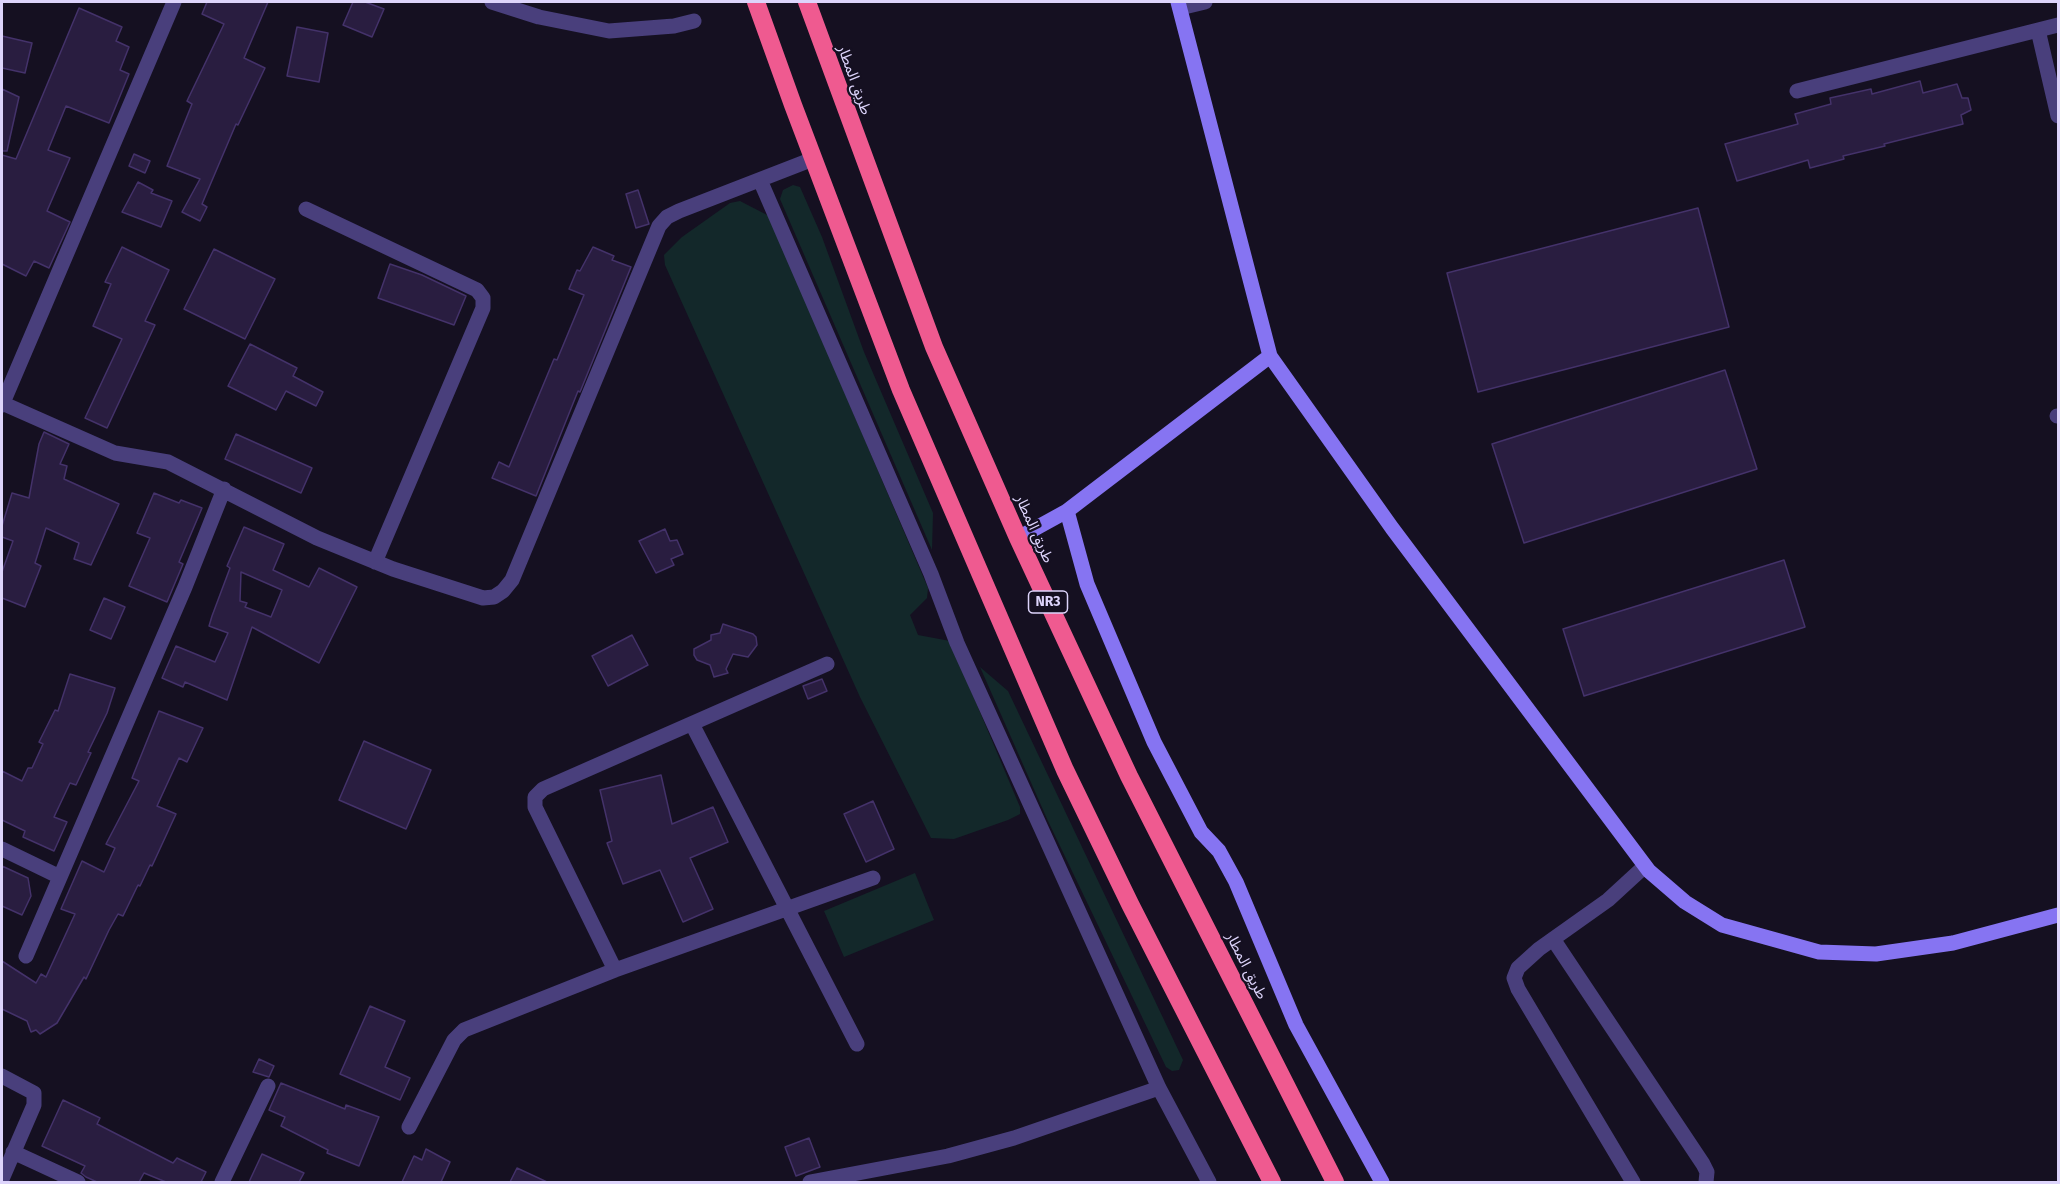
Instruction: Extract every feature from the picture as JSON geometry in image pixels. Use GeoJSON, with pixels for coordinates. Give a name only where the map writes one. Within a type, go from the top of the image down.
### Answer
{"type":"FeatureCollection","features":[{"type":"Feature","properties":{"kind":"highway"},"geometry":{"type":"LineString","coordinates":[[756,2],[901,390],[1065,770],[1272,1182]]}},
{"type":"Feature","properties":{"kind":"highway","name":"طريق المطار"},"geometry":{"type":"LineString","coordinates":[[807,2],[934,347],[1018,537],[1129,777],[1335,1182]]}},
{"type":"Feature","properties":{"kind":"street"},"geometry":{"type":"LineString","coordinates":[[174,2],[2,404],[115,453],[168,462],[317,538],[375,561],[483,598],[494,597],[503,591],[512,580],[658,226],[667,217],[679,211],[813,159]]}},
{"type":"Feature","properties":{"kind":"street"},"geometry":{"type":"LineString","coordinates":[[492,2],[539,16],[609,31],[674,26],[694,21]]}},
{"type":"Feature","properties":{"kind":"street"},"geometry":{"type":"LineString","coordinates":[[1205,2],[1179,5],[1270,357],[1392,528],[1645,866],[1685,902],[1722,925],[1819,952],[1876,954],[1953,943],[2058,915]]}},
{"type":"Feature","properties":{"kind":"street"},"geometry":{"type":"LineString","coordinates":[[1797,91],[2058,25]]}},
{"type":"Feature","properties":{"kind":"street"},"geometry":{"type":"LineString","coordinates":[[2037,30],[2058,116]]}},
{"type":"Feature","properties":{"kind":"street"},"geometry":{"type":"LineString","coordinates":[[760,180],[926,563],[957,643],[1159,1088],[1209,1182]]}},
{"type":"Feature","properties":{"kind":"street"},"geometry":{"type":"LineString","coordinates":[[306,208],[477,290],[483,298],[483,308],[375,561]]}},
{"type":"Feature","properties":{"kind":"street"},"geometry":{"type":"LineString","coordinates":[[1018,537],[1067,511],[1270,357]]}},
{"type":"Feature","properties":{"kind":"street"},"geometry":{"type":"LineString","coordinates":[[26,956],[185,587],[224,489]]}},
{"type":"Feature","properties":{"kind":"street"},"geometry":{"type":"LineString","coordinates":[[1067,511],[1088,584],[1154,742],[1201,832],[1218,851],[1236,882],[1296,1025],[1383,1182]]}},
{"type":"Feature","properties":{"kind":"street"},"geometry":{"type":"LineString","coordinates":[[615,970],[535,807],[535,797],[543,789],[827,664]]}},
{"type":"Feature","properties":{"kind":"street"},"geometry":{"type":"LineString","coordinates":[[692,724],[857,1044]]}},
{"type":"Feature","properties":{"kind":"street"},"geometry":{"type":"LineString","coordinates":[[2,849],[60,877]]}},
{"type":"Feature","properties":{"kind":"street"},"geometry":{"type":"LineString","coordinates":[[1633,1182],[1514,978],[1518,968],[1553,939],[1608,900],[1645,866]]}},
{"type":"Feature","properties":{"kind":"street"},"geometry":{"type":"LineString","coordinates":[[410,1127],[458,1034],[615,970],[873,878]]}},
{"type":"Feature","properties":{"kind":"street"},"geometry":{"type":"LineString","coordinates":[[1553,939],[1703,1164],[1707,1172],[1706,1182]]}},
{"type":"Feature","properties":{"kind":"street"},"geometry":{"type":"LineString","coordinates":[[2,1076],[34,1092],[34,1105],[2,1179]]}},
{"type":"Feature","properties":{"kind":"street"},"geometry":{"type":"LineString","coordinates":[[222,1182],[268,1086]]}},
{"type":"Feature","properties":{"kind":"street"},"geometry":{"type":"LineString","coordinates":[[810,1182],[948,1156],[1014,1138],[1159,1088]]}},
{"type":"Feature","properties":{"kind":"street"},"geometry":{"type":"LineString","coordinates":[[14,1152],[78,1182]]}},
{"type":"Feature","properties":{"kind":"green space"},"geometry":{"type":"Polygon","coordinates":[[[793,185],[800,187],[822,237],[864,352],[933,513],[932,550],[780,199],[783,190],[793,185]]]}},
{"type":"Feature","properties":{"kind":"green space"},"geometry":{"type":"Polygon","coordinates":[[[740,201],[769,216],[928,588],[927,598],[910,615],[918,635],[950,641],[1020,807],[1020,814],[1008,820],[954,839],[931,838],[860,697],[665,265],[664,255],[682,237],[730,203],[740,201]]]}},
{"type":"Feature","properties":{"kind":"green space"},"geometry":{"type":"Polygon","coordinates":[[[980,667],[1008,691],[1183,1060],[1179,1070],[1172,1071],[1166,1067],[1048,821],[980,667]]]}},
{"type":"Feature","properties":{"kind":"green space"},"geometry":{"type":"Polygon","coordinates":[[[915,873],[934,920],[844,957],[824,911],[915,873]]]}},
{"type":"Feature","properties":{"kind":"building"},"geometry":{"type":"Polygon","coordinates":[[[207,2],[268,2],[244,58],[265,68],[238,125],[236,124],[202,204],[207,207],[200,221],[182,212],[200,179],[167,166],[192,104],[187,101],[224,24],[202,14],[207,2]]]}},
{"type":"Feature","properties":{"kind":"building"},"geometry":{"type":"Polygon","coordinates":[[[353,2],[365,2],[384,9],[372,37],[343,25],[353,2]]]}},
{"type":"Feature","properties":{"kind":"building"},"geometry":{"type":"Polygon","coordinates":[[[79,8],[122,27],[116,41],[129,47],[120,70],[129,74],[109,123],[66,106],[48,150],[70,158],[47,211],[70,222],[49,268],[34,261],[26,276],[2,264],[2,155],[16,159],[79,8]]]}},
{"type":"Feature","properties":{"kind":"building"},"geometry":{"type":"Polygon","coordinates":[[[297,27],[328,33],[319,82],[287,76],[297,27]]]}},
{"type":"Feature","properties":{"kind":"building"},"geometry":{"type":"Polygon","coordinates":[[[2,36],[32,43],[25,73],[2,68],[2,36]]]}},
{"type":"Feature","properties":{"kind":"building"},"geometry":{"type":"Polygon","coordinates":[[[1920,81],[1923,93],[1957,84],[1962,98],[1968,98],[1971,110],[1961,115],[1963,124],[1884,144],[1885,146],[1843,156],[1844,159],[1810,168],[1808,160],[1737,181],[1725,144],[1798,124],[1795,114],[1831,104],[1830,98],[1871,89],[1872,94],[1920,81]]]}},
{"type":"Feature","properties":{"kind":"building"},"geometry":{"type":"Polygon","coordinates":[[[2,89],[19,97],[7,151],[2,151],[2,89]]]}},
{"type":"Feature","properties":{"kind":"building"},"geometry":{"type":"Polygon","coordinates":[[[134,154],[150,161],[145,173],[129,166],[134,154]]]}},
{"type":"Feature","properties":{"kind":"building"},"geometry":{"type":"Polygon","coordinates":[[[138,182],[153,190],[151,193],[172,201],[161,227],[122,212],[138,182]]]}},
{"type":"Feature","properties":{"kind":"building"},"geometry":{"type":"Polygon","coordinates":[[[638,190],[649,224],[636,228],[626,194],[638,190]]]}},
{"type":"Feature","properties":{"kind":"building"},"geometry":{"type":"Polygon","coordinates":[[[1698,208],[1729,327],[1478,392],[1447,273],[1698,208]]]}},
{"type":"Feature","properties":{"kind":"building"},"geometry":{"type":"Polygon","coordinates":[[[122,247],[169,270],[145,321],[155,325],[107,428],[85,418],[122,339],[93,326],[111,284],[105,282],[122,247]]]}},
{"type":"Feature","properties":{"kind":"building"},"geometry":{"type":"Polygon","coordinates":[[[593,247],[614,256],[612,260],[631,267],[536,496],[492,478],[499,462],[509,467],[554,359],[557,360],[584,295],[569,289],[577,270],[580,271],[593,247]]]}},
{"type":"Feature","properties":{"kind":"building"},"geometry":{"type":"Polygon","coordinates":[[[214,249],[275,279],[245,339],[184,309],[214,249]]]}},
{"type":"Feature","properties":{"kind":"building"},"geometry":{"type":"Polygon","coordinates":[[[390,264],[422,275],[466,296],[454,325],[378,298],[390,264]]]}},
{"type":"Feature","properties":{"kind":"building"},"geometry":{"type":"Polygon","coordinates":[[[250,344],[297,368],[293,376],[323,392],[316,406],[286,391],[276,410],[228,386],[250,344]]]}},
{"type":"Feature","properties":{"kind":"building"},"geometry":{"type":"Polygon","coordinates":[[[1725,370],[1757,469],[1524,543],[1492,444],[1725,370]]]}},
{"type":"Feature","properties":{"kind":"building"},"geometry":{"type":"Polygon","coordinates":[[[44,432],[69,444],[60,464],[67,466],[64,479],[119,504],[91,565],[74,559],[79,543],[46,528],[35,563],[41,566],[25,607],[2,598],[2,572],[13,541],[2,537],[2,526],[12,493],[29,498],[39,444],[44,432]]]}},
{"type":"Feature","properties":{"kind":"building"},"geometry":{"type":"Polygon","coordinates":[[[236,434],[312,468],[301,493],[225,459],[236,434]]]}},
{"type":"Feature","properties":{"kind":"building"},"geometry":{"type":"Polygon","coordinates":[[[154,493],[179,503],[181,500],[202,508],[179,562],[183,564],[167,602],[129,586],[150,538],[137,533],[154,493]]]}},
{"type":"Feature","properties":{"kind":"building"},"geometry":{"type":"Polygon","coordinates":[[[244,527],[284,544],[273,570],[309,587],[319,568],[357,587],[319,663],[252,627],[227,700],[185,682],[183,687],[162,678],[176,646],[215,662],[228,633],[209,626],[230,568],[227,566],[244,527]],[[241,572],[240,601],[247,603],[245,607],[271,617],[282,590],[241,572]]]}},
{"type":"Feature","properties":{"kind":"building"},"geometry":{"type":"Polygon","coordinates":[[[665,529],[670,541],[677,540],[683,554],[671,559],[674,565],[656,573],[639,541],[665,529]]]}},
{"type":"Feature","properties":{"kind":"building"},"geometry":{"type":"Polygon","coordinates":[[[1784,560],[1805,627],[1584,696],[1563,629],[1784,560]]]}},
{"type":"Feature","properties":{"kind":"building"},"geometry":{"type":"Polygon","coordinates":[[[104,598],[125,607],[111,639],[90,630],[104,598]]]}},
{"type":"Feature","properties":{"kind":"building"},"geometry":{"type":"Polygon","coordinates":[[[723,624],[753,634],[757,645],[748,657],[733,654],[726,669],[728,673],[714,677],[710,665],[697,660],[694,649],[711,640],[711,635],[720,633],[723,624]]]}},
{"type":"Feature","properties":{"kind":"building"},"geometry":{"type":"Polygon","coordinates":[[[632,635],[648,665],[608,686],[592,656],[632,635]]]}},
{"type":"Feature","properties":{"kind":"building"},"geometry":{"type":"Polygon","coordinates":[[[70,674],[115,688],[107,713],[88,752],[91,753],[76,785],[70,783],[54,817],[67,822],[54,851],[23,837],[25,831],[2,820],[2,771],[22,781],[28,768],[32,768],[43,744],[39,742],[55,710],[58,711],[70,674]]]}},
{"type":"Feature","properties":{"kind":"building"},"geometry":{"type":"Polygon","coordinates":[[[822,679],[827,691],[808,699],[803,686],[822,679]]]}},
{"type":"Feature","properties":{"kind":"building"},"geometry":{"type":"Polygon","coordinates":[[[159,711],[203,728],[187,762],[179,758],[157,806],[176,814],[152,866],[150,865],[140,886],[138,885],[123,916],[118,914],[86,979],[84,977],[57,1023],[40,1034],[36,1030],[31,1032],[27,1021],[2,1009],[2,961],[36,983],[41,974],[46,977],[75,914],[61,909],[82,861],[104,872],[115,848],[106,844],[139,781],[132,778],[159,711]]]}},
{"type":"Feature","properties":{"kind":"building"},"geometry":{"type":"Polygon","coordinates":[[[364,741],[431,770],[406,829],[339,800],[364,741]]]}},
{"type":"Feature","properties":{"kind":"building"},"geometry":{"type":"Polygon","coordinates":[[[661,775],[672,824],[713,807],[728,842],[690,858],[713,909],[683,922],[660,870],[623,884],[607,843],[612,841],[600,790],[661,775]]]}},
{"type":"Feature","properties":{"kind":"building"},"geometry":{"type":"Polygon","coordinates":[[[873,801],[894,849],[866,862],[844,814],[873,801]]]}},
{"type":"Feature","properties":{"kind":"building"},"geometry":{"type":"Polygon","coordinates":[[[2,866],[28,878],[31,896],[22,915],[2,906],[2,866]]]}},
{"type":"Feature","properties":{"kind":"building"},"geometry":{"type":"Polygon","coordinates":[[[370,1006],[405,1021],[385,1067],[410,1078],[400,1100],[340,1074],[370,1006]]]}},
{"type":"Feature","properties":{"kind":"building"},"geometry":{"type":"Polygon","coordinates":[[[259,1059],[274,1066],[269,1077],[253,1072],[259,1059]]]}},
{"type":"Feature","properties":{"kind":"building"},"geometry":{"type":"Polygon","coordinates":[[[281,1083],[345,1109],[346,1105],[379,1117],[359,1166],[327,1153],[328,1150],[281,1126],[285,1117],[269,1110],[281,1083]]]}},
{"type":"Feature","properties":{"kind":"building"},"geometry":{"type":"Polygon","coordinates":[[[63,1100],[100,1118],[97,1124],[173,1163],[177,1158],[206,1172],[201,1182],[166,1182],[144,1173],[139,1182],[97,1182],[86,1177],[81,1173],[85,1166],[42,1146],[63,1100]]]}},
{"type":"Feature","properties":{"kind":"building"},"geometry":{"type":"Polygon","coordinates":[[[809,1138],[820,1167],[796,1176],[785,1147],[809,1138]]]}},
{"type":"Feature","properties":{"kind":"building"},"geometry":{"type":"Polygon","coordinates":[[[426,1149],[450,1162],[441,1182],[402,1182],[414,1156],[422,1160],[426,1149]]]}},
{"type":"Feature","properties":{"kind":"building"},"geometry":{"type":"Polygon","coordinates":[[[262,1154],[304,1173],[299,1182],[249,1182],[262,1154]]]}},
{"type":"Feature","properties":{"kind":"building"},"geometry":{"type":"Polygon","coordinates":[[[517,1168],[547,1182],[510,1182],[517,1168]]]}}]}
